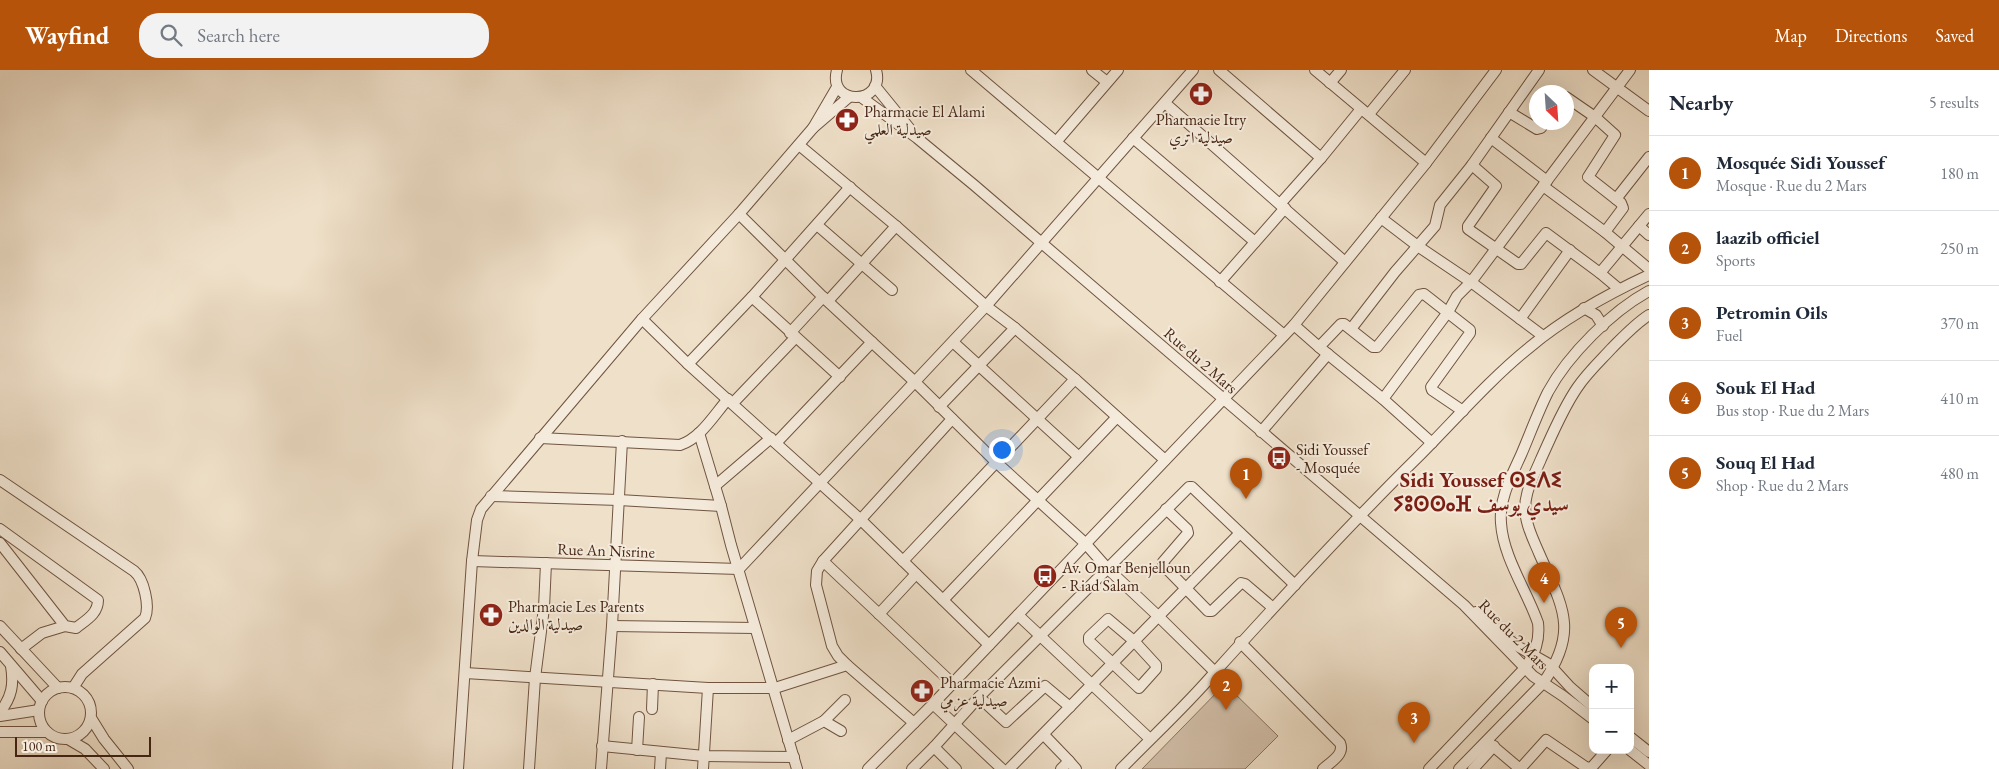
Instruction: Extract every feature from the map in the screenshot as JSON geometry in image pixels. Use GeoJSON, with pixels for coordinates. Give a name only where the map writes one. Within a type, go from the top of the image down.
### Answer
{"type":"FeatureCollection","features":[{"type":"Feature","properties":{"kind":"street"},"geometry":{"type":"LineString","coordinates":[[1092,70],[1106,82]]}},
{"type":"Feature","properties":{"kind":"street"},"geometry":{"type":"LineString","coordinates":[[1056,142],[1118,70]]}},
{"type":"Feature","properties":{"kind":"street"},"geometry":{"type":"LineString","coordinates":[[739,570],[986,306],[1040,242],[1193,70]]}},
{"type":"Feature","properties":{"kind":"street"},"geometry":{"type":"LineString","coordinates":[[1219,70],[1321,158]]}},
{"type":"Feature","properties":{"kind":"street"},"geometry":{"type":"LineString","coordinates":[[1315,70],[1426,163]]}},
{"type":"Feature","properties":{"kind":"street"},"geometry":{"type":"LineString","coordinates":[[1330,83],[1341,70]]}},
{"type":"Feature","properties":{"kind":"street"},"geometry":{"type":"LineString","coordinates":[[1220,282],[1321,158],[1406,70]]}},
{"type":"Feature","properties":{"kind":"street"},"geometry":{"type":"LineString","coordinates":[[868,769],[933,704],[1294,325],[1426,163],[1496,70]]}},
{"type":"Feature","properties":{"kind":"street"},"geometry":{"type":"LineString","coordinates":[[1351,329],[1395,272],[1419,247],[1435,226],[1440,205],[1472,165],[1539,70]]}},
{"type":"Feature","properties":{"kind":"street"},"geometry":{"type":"LineString","coordinates":[[1593,70],[1649,111]]}},
{"type":"Feature","properties":{"kind":"street"},"geometry":{"type":"LineString","coordinates":[[1383,400],[1448,312],[1457,296],[1471,282],[1630,70]]}},
{"type":"Feature","properties":{"kind":"street"},"geometry":{"type":"LineString","coordinates":[[833,72],[837,87],[842,93],[849,97],[861,97],[870,93],[875,86],[877,71]]}},
{"type":"Feature","properties":{"kind":"street"},"geometry":{"type":"LineString","coordinates":[[976,71],[1097,178],[1284,335]]}},
{"type":"Feature","properties":{"kind":"street","name":"Rue du 2 Mars"},"geometry":{"type":"LineString","coordinates":[[875,86],[917,138]]}},
{"type":"Feature","properties":{"kind":"street"},"geometry":{"type":"LineString","coordinates":[[458,769],[472,561],[477,520],[482,509],[642,319],[739,214],[799,145],[813,128],[837,87]]}},
{"type":"Feature","properties":{"kind":"street"},"geometry":{"type":"LineString","coordinates":[[813,128],[849,97]]}},
{"type":"Feature","properties":{"kind":"street","name":"Rue du 2 Mars"},"geometry":{"type":"LineString","coordinates":[[861,97],[917,138],[1040,242],[1464,605],[1525,668],[1589,717]]}},
{"type":"Feature","properties":{"kind":"street"},"geometry":{"type":"LineString","coordinates":[[1574,102],[1616,136],[1588,177],[1621,203],[1623,208],[1605,232]]}},
{"type":"Feature","properties":{"kind":"street"},"geometry":{"type":"LineString","coordinates":[[1165,103],[1345,262]]}},
{"type":"Feature","properties":{"kind":"street"},"geometry":{"type":"LineString","coordinates":[[1509,112],[1529,124]]}},
{"type":"Feature","properties":{"kind":"street"},"geometry":{"type":"LineString","coordinates":[[1133,138],[1254,242]]}},
{"type":"Feature","properties":{"kind":"street"},"geometry":{"type":"LineString","coordinates":[[1491,138],[1649,269]]}},
{"type":"Feature","properties":{"kind":"street"},"geometry":{"type":"LineString","coordinates":[[799,145],[896,226],[986,306],[1075,379],[1165,460]]}},
{"type":"Feature","properties":{"kind":"street"},"geometry":{"type":"LineString","coordinates":[[1616,199],[1649,157]]}},
{"type":"Feature","properties":{"kind":"street"},"geometry":{"type":"LineString","coordinates":[[1472,165],[1496,186],[1468,226],[1468,229],[1519,265],[1546,233],[1620,289]]}},
{"type":"Feature","properties":{"kind":"street"},"geometry":{"type":"LineString","coordinates":[[688,364],[786,260],[850,187]]}},
{"type":"Feature","properties":{"kind":"street"},"geometry":{"type":"LineString","coordinates":[[739,214],[997,463],[1086,543],[1107,568],[1215,672]]}},
{"type":"Feature","properties":{"kind":"street"},"geometry":{"type":"LineString","coordinates":[[1600,273],[1649,214]]}},
{"type":"Feature","properties":{"kind":"street"},"geometry":{"type":"LineString","coordinates":[[1382,218],[1419,247],[1471,282],[1543,336]]}},
{"type":"Feature","properties":{"kind":"street"},"geometry":{"type":"LineString","coordinates":[[817,225],[892,290]]}},
{"type":"Feature","properties":{"kind":"street"},"geometry":{"type":"LineString","coordinates":[[540,438],[622,441],[673,446],[687,443],[700,433],[731,401],[825,299],[863,265],[896,226]]}},
{"type":"Feature","properties":{"kind":"street"},"geometry":{"type":"LineString","coordinates":[[1639,226],[1649,235]]}},
{"type":"Feature","properties":{"kind":"street"},"geometry":{"type":"LineString","coordinates":[[1520,319],[1570,250]]}},
{"type":"Feature","properties":{"kind":"street"},"geometry":{"type":"LineString","coordinates":[[1121,769],[1215,672],[1272,607],[1295,585],[1359,515],[1512,362],[1543,336],[1584,308],[1649,276]]}},
{"type":"Feature","properties":{"kind":"street"},"geometry":{"type":"LineString","coordinates":[[1429,769],[1525,668],[1534,655],[1539,636],[1538,623],[1503,538],[1501,516],[1503,497],[1539,412],[1552,386],[1573,358],[1620,310],[1649,290]]}},
{"type":"Feature","properties":{"kind":"street"},"geometry":{"type":"LineString","coordinates":[[1319,347],[1338,325],[1344,324],[1377,347],[1421,294],[1469,328],[1470,333],[1431,389],[1463,411]]}},
{"type":"Feature","properties":{"kind":"street"},"geometry":{"type":"LineString","coordinates":[[752,297],[840,377]]}},
{"type":"Feature","properties":{"kind":"street"},"geometry":{"type":"LineString","coordinates":[[1584,308],[1596,315],[1603,326]]}},
{"type":"Feature","properties":{"kind":"street"},"geometry":{"type":"LineString","coordinates":[[1473,769],[1490,743],[1543,683],[1553,668],[1563,643],[1564,619],[1561,604],[1528,527],[1525,508],[1527,494],[1559,420],[1577,388],[1592,369],[1626,334],[1649,315]]}},
{"type":"Feature","properties":{"kind":"street"},"geometry":{"type":"LineString","coordinates":[[642,319],[688,364],[861,520],[989,645]]}},
{"type":"Feature","properties":{"kind":"street"},"geometry":{"type":"LineString","coordinates":[[1294,325],[1432,443]]}},
{"type":"Feature","properties":{"kind":"street"},"geometry":{"type":"LineString","coordinates":[[939,408],[1015,328]]}},
{"type":"Feature","properties":{"kind":"street"},"geometry":{"type":"LineString","coordinates":[[715,486],[773,441],[840,377],[872,342]]}},
{"type":"Feature","properties":{"kind":"street"},"geometry":{"type":"LineString","coordinates":[[953,342],[1079,457]]}},
{"type":"Feature","properties":{"kind":"street"},"geometry":{"type":"LineString","coordinates":[[1261,432],[1328,354]]}},
{"type":"Feature","properties":{"kind":"street"},"geometry":{"type":"LineString","coordinates":[[903,561],[1075,379]]}},
{"type":"Feature","properties":{"kind":"street"},"geometry":{"type":"LineString","coordinates":[[943,600],[1117,417]]}},
{"type":"Feature","properties":{"kind":"street"},"geometry":{"type":"LineString","coordinates":[[914,723],[838,656],[832,646],[816,585],[817,571],[952,419]]}},
{"type":"Feature","properties":{"kind":"street"},"geometry":{"type":"LineString","coordinates":[[700,433],[797,769]]}},
{"type":"Feature","properties":{"kind":"street"},"geometry":{"type":"LineString","coordinates":[[601,769],[612,626],[622,441]]}},
{"type":"Feature","properties":{"kind":"street"},"geometry":{"type":"LineString","coordinates":[[0,480],[134,570],[140,578],[147,608],[145,618],[82,674],[73,688]]}},
{"type":"Feature","properties":{"kind":"street"},"geometry":{"type":"LineString","coordinates":[[912,769],[979,697],[1189,487],[1192,487],[1295,585]]}},
{"type":"Feature","properties":{"kind":"street"},"geometry":{"type":"LineString","coordinates":[[491,496],[619,500],[721,506]]}},
{"type":"Feature","properties":{"kind":"street"},"geometry":{"type":"LineString","coordinates":[[1166,509],[1187,529],[1188,533],[1162,564],[1185,589],[1210,612],[1241,584],[1272,607]]}},
{"type":"Feature","properties":{"kind":"street"},"geometry":{"type":"LineString","coordinates":[[0,528],[98,600],[98,607],[91,617],[76,628],[65,626],[42,633],[23,652],[12,667],[12,689],[6,705],[0,712]]}},
{"type":"Feature","properties":{"kind":"street"},"geometry":{"type":"LineString","coordinates":[[1009,769],[1240,532]]}},
{"type":"Feature","properties":{"kind":"street"},"geometry":{"type":"LineString","coordinates":[[0,543],[65,626]]}},
{"type":"Feature","properties":{"kind":"street","name":"Rue An Nisrine"},"geometry":{"type":"LineString","coordinates":[[472,561],[739,570]]}},
{"type":"Feature","properties":{"kind":"street"},"geometry":{"type":"LineString","coordinates":[[823,562],[952,683]]}},
{"type":"Feature","properties":{"kind":"street"},"geometry":{"type":"LineString","coordinates":[[529,769],[535,678],[544,608],[546,563]]}},
{"type":"Feature","properties":{"kind":"street"},"geometry":{"type":"LineString","coordinates":[[879,614],[916,574]]}},
{"type":"Feature","properties":{"kind":"street","name":"Rue du 2 Mars"},"geometry":{"type":"LineString","coordinates":[[1464,605],[1485,618],[1517,646],[1553,668],[1570,687],[1589,704]]}},
{"type":"Feature","properties":{"kind":"street"},"geometry":{"type":"LineString","coordinates":[[1018,615],[1150,739]]}},
{"type":"Feature","properties":{"kind":"street"},"geometry":{"type":"LineString","coordinates":[[1108,619],[1134,641],[1156,667],[1140,686],[1136,687],[1089,641],[1089,637],[1108,619]]}},
{"type":"Feature","properties":{"kind":"street"},"geometry":{"type":"LineString","coordinates":[[0,626],[58,688]]}},
{"type":"Feature","properties":{"kind":"street"},"geometry":{"type":"LineString","coordinates":[[612,626],[755,628]]}},
{"type":"Feature","properties":{"kind":"street"},"geometry":{"type":"LineString","coordinates":[[1240,642],[1340,743],[1342,750],[1340,754],[1323,769]]}},
{"type":"Feature","properties":{"kind":"street"},"geometry":{"type":"LineString","coordinates":[[0,652],[40,706]]}},
{"type":"Feature","properties":{"kind":"street"},"geometry":{"type":"LineString","coordinates":[[465,673],[708,688],[774,688],[847,665]]}},
{"type":"Feature","properties":{"kind":"street"},"geometry":{"type":"LineString","coordinates":[[652,709],[653,684]]}},
{"type":"Feature","properties":{"kind":"street"},"geometry":{"type":"LineString","coordinates":[[979,697],[1006,722],[1045,686],[1070,707]]}},
{"type":"Feature","properties":{"kind":"street"},"geometry":{"type":"LineString","coordinates":[[104,769],[86,750],[68,739],[57,738],[47,732],[40,722],[40,706],[46,695],[58,688],[73,688],[80,691],[90,703],[91,718],[104,739],[128,769]]}},
{"type":"Feature","properties":{"kind":"street"},"geometry":{"type":"LineString","coordinates":[[703,769],[708,688]]}},
{"type":"Feature","properties":{"kind":"street"},"geometry":{"type":"LineString","coordinates":[[788,740],[824,721],[845,700]]}},
{"type":"Feature","properties":{"kind":"street"},"geometry":{"type":"LineString","coordinates":[[933,704],[1002,769]]}},
{"type":"Feature","properties":{"kind":"street"},"geometry":{"type":"LineString","coordinates":[[0,716],[40,706]]}},
{"type":"Feature","properties":{"kind":"street"},"geometry":{"type":"LineString","coordinates":[[637,750],[639,717]]}},
{"type":"Feature","properties":{"kind":"street"},"geometry":{"type":"LineString","coordinates":[[68,739],[83,732],[91,718]]}},
{"type":"Feature","properties":{"kind":"street"},"geometry":{"type":"LineString","coordinates":[[824,721],[841,731]]}},
{"type":"Feature","properties":{"kind":"street"},"geometry":{"type":"LineString","coordinates":[[0,732],[47,732]]}},
{"type":"Feature","properties":{"kind":"street"},"geometry":{"type":"LineString","coordinates":[[1044,735],[1076,769]]}},
{"type":"Feature","properties":{"kind":"street"},"geometry":{"type":"LineString","coordinates":[[1490,743],[1523,768],[1546,740],[1587,768],[1592,767],[1603,754]]}},
{"type":"Feature","properties":{"kind":"street"},"geometry":{"type":"LineString","coordinates":[[1634,740],[1649,752]]}},
{"type":"Feature","properties":{"kind":"street"},"geometry":{"type":"LineString","coordinates":[[1459,769],[1490,743]]}},
{"type":"Feature","properties":{"kind":"street"},"geometry":{"type":"LineString","coordinates":[[602,746],[704,756],[794,758]]}},
{"type":"Feature","properties":{"kind":"street"},"geometry":{"type":"LineString","coordinates":[[934,747],[956,769]]}},
{"type":"Feature","properties":{"kind":"street"},"geometry":{"type":"LineString","coordinates":[[660,769],[661,752]]}},
{"type":"Feature","properties":{"kind":"street"},"geometry":{"type":"LineString","coordinates":[[1634,754],[1649,767]]}},
{"type":"Feature","properties":{"kind":"street"},"geometry":{"type":"LineString","coordinates":[[1061,769],[1068,761]]}},
{"type":"Feature","properties":{"kind":"shaded area"},"geometry":{"type":"Polygon","coordinates":[[[1225,684],[1278,736],[1245,769],[1142,769],[1225,684]]]}},
{"type":"Feature","properties":{"kind":"place","name":"Pharmacie Itry صيدلية اتري"},"geometry":{"type":"Point","coordinates":[1201,94]}},
{"type":"Feature","properties":{"kind":"place","name":"Pharmacie El Alami صيدلية العلمي"},"geometry":{"type":"Point","coordinates":[847,120]}},
{"type":"Feature","properties":{"kind":"place","name":"Sidi Youssef - Mosquée"},"geometry":{"type":"Point","coordinates":[1279,458]}},
{"type":"Feature","properties":{"kind":"place","name":"Mosquée Sidi Youssef"},"geometry":{"type":"Point","coordinates":[1246,499]}},
{"type":"Feature","properties":{"kind":"place","name":"Av. Omar Benjelloun - Riad Salam"},"geometry":{"type":"Point","coordinates":[1045,576]}},
{"type":"Feature","properties":{"kind":"place","name":"Souk El Had"},"geometry":{"type":"Point","coordinates":[1544,603]}},
{"type":"Feature","properties":{"kind":"place","name":"Pharmacie Les Parents صيدلية الوالدين"},"geometry":{"type":"Point","coordinates":[491,615]}},
{"type":"Feature","properties":{"kind":"place","name":"Souq El Had"},"geometry":{"type":"Point","coordinates":[1621,648]}},
{"type":"Feature","properties":{"kind":"place","name":"Pharmacie Azmi صيدلية عزمي"},"geometry":{"type":"Point","coordinates":[922,691]}},
{"type":"Feature","properties":{"kind":"place","name":"laazib officiel"},"geometry":{"type":"Point","coordinates":[1226,710]}},
{"type":"Feature","properties":{"kind":"place","name":"Petromin Oils"},"geometry":{"type":"Point","coordinates":[1414,743]}},
{"type":"Feature","properties":{"kind":"district","name":"Sidi Youssef ⵙⵉⴷⵉ ⵢⵓⵙⵙⴰⴼ سيدي يوسف"},"geometry":{"type":"Point","coordinates":[1481,492]}}]}
